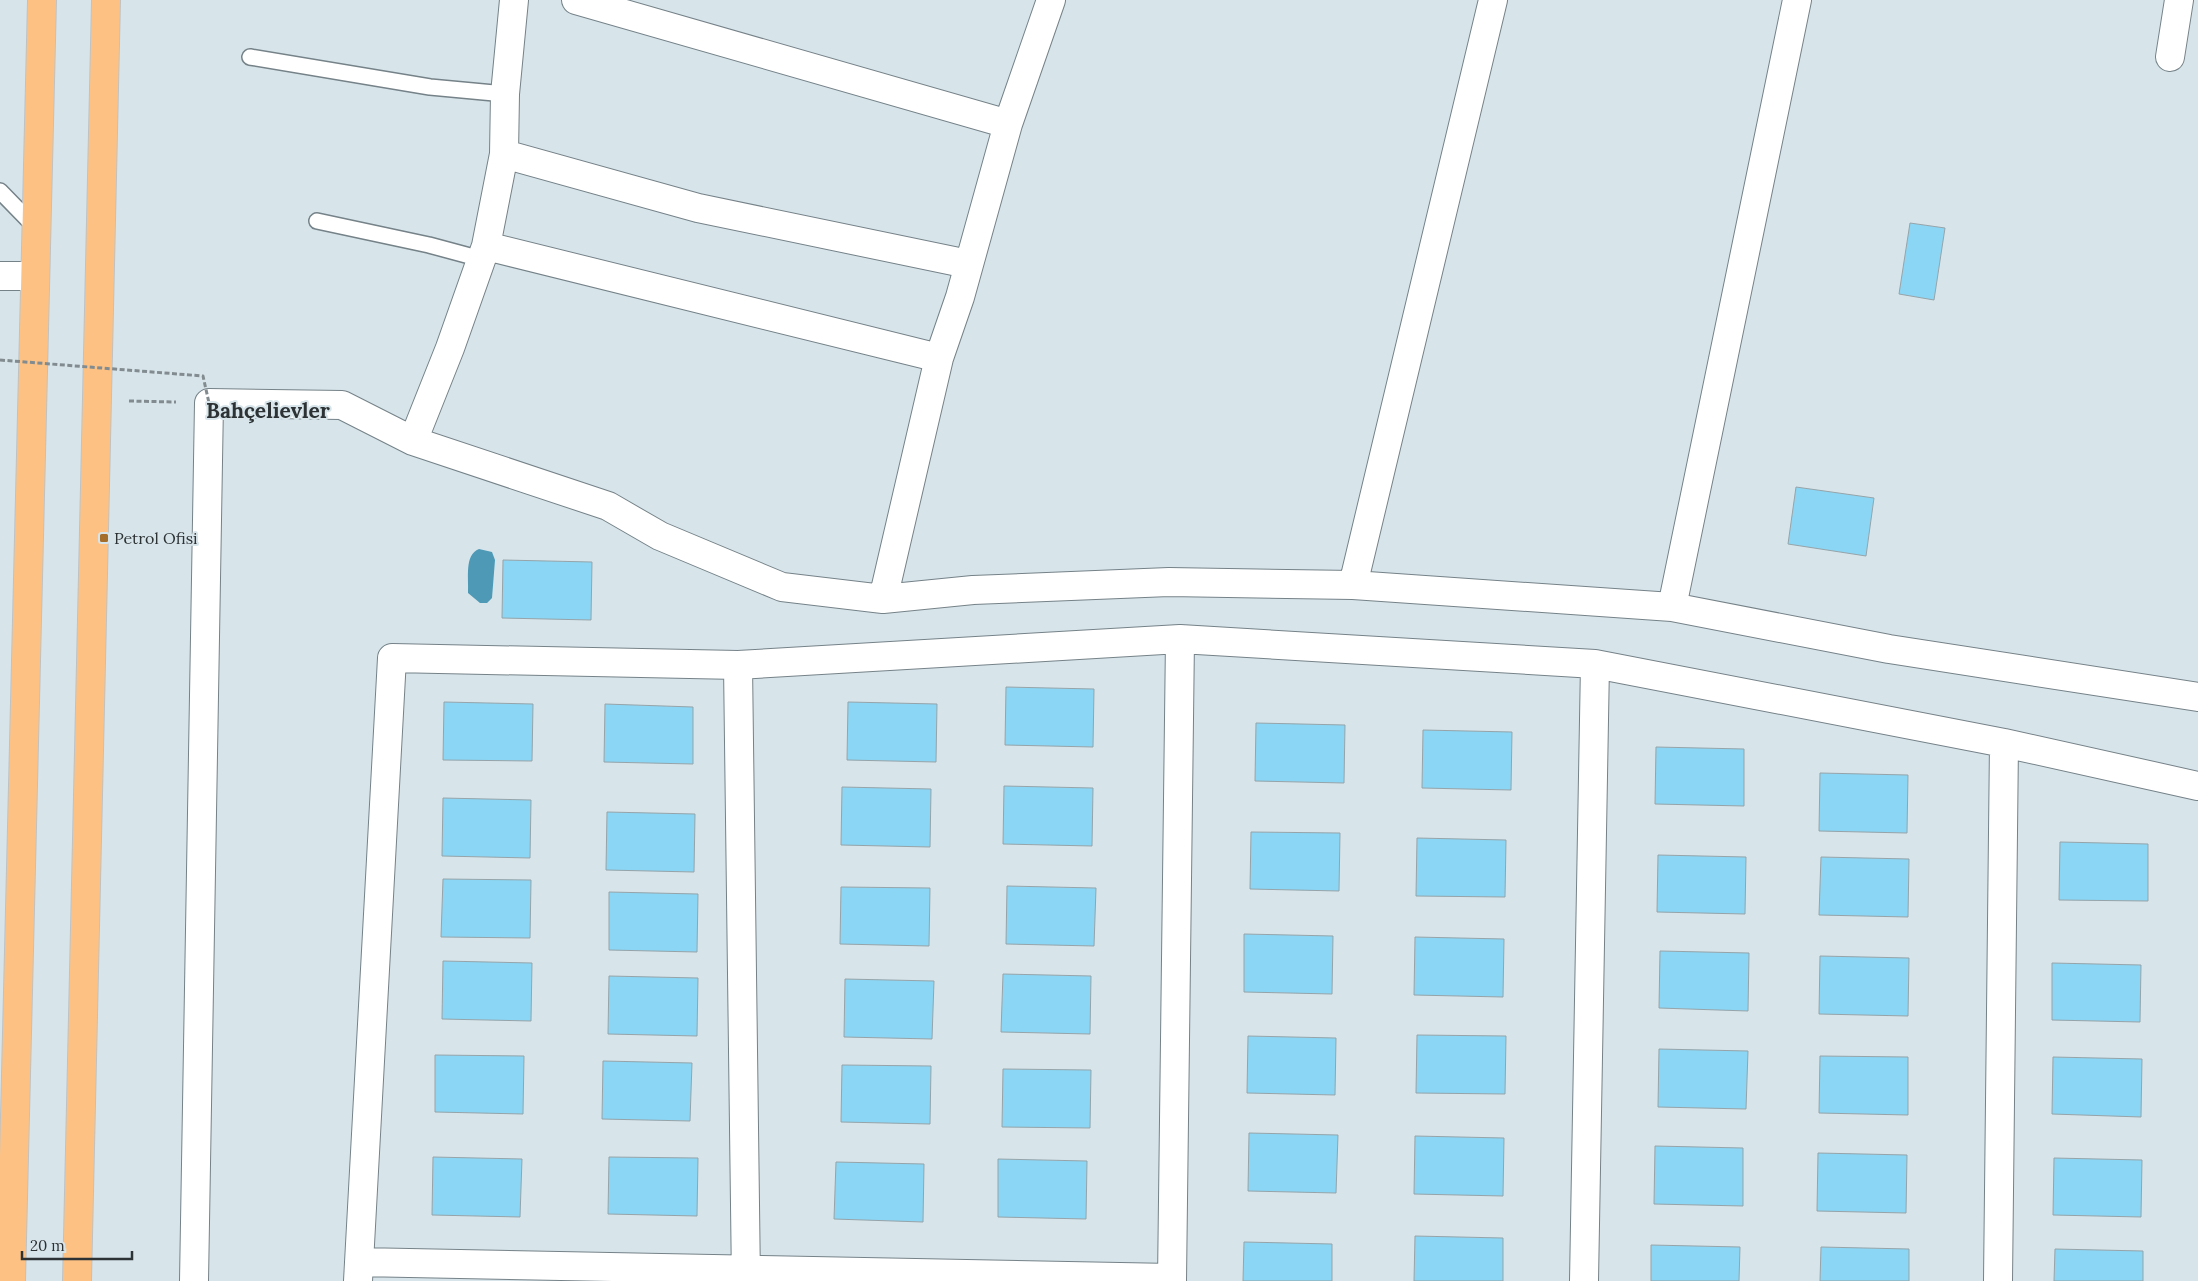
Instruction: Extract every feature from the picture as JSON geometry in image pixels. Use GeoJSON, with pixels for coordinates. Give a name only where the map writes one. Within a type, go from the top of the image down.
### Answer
{"type":"FeatureCollection","features":[{"type":"Feature","properties":{"kind":"highway"},"geometry":{"type":"LineString","coordinates":[[11,1281],[42,0]]}},
{"type":"Feature","properties":{"kind":"highway"},"geometry":{"type":"LineString","coordinates":[[77,1281],[106,0]]}},
{"type":"Feature","properties":{"kind":"street"},"geometry":{"type":"LineString","coordinates":[[413,441],[450,348],[484,253],[504,154],[505,94],[514,0]]}},
{"type":"Feature","properties":{"kind":"street"},"geometry":{"type":"LineString","coordinates":[[576,0],[1008,124]]}},
{"type":"Feature","properties":{"kind":"street"},"geometry":{"type":"LineString","coordinates":[[883,599],[939,358],[960,298],[1008,124],[1051,0]]}},
{"type":"Feature","properties":{"kind":"street"},"geometry":{"type":"LineString","coordinates":[[1353,584],[1493,0]]}},
{"type":"Feature","properties":{"kind":"street"},"geometry":{"type":"LineString","coordinates":[[1672,607],[1797,0]]}},
{"type":"Feature","properties":{"kind":"street"},"geometry":{"type":"LineString","coordinates":[[2170,57],[2179,0]]}},
{"type":"Feature","properties":{"kind":"street"},"geometry":{"type":"LineString","coordinates":[[504,154],[698,208],[968,264]]}},
{"type":"Feature","properties":{"kind":"street"},"geometry":{"type":"LineString","coordinates":[[484,253],[939,358]]}},
{"type":"Feature","properties":{"kind":"street"},"geometry":{"type":"LineString","coordinates":[[0,276],[35,276]]}},
{"type":"Feature","properties":{"kind":"street"},"geometry":{"type":"LineString","coordinates":[[194,1281],[204,403],[342,405],[413,441],[608,506],[660,536],[782,587],[883,599],[973,590],[1170,582],[1353,584],[1672,607],[1889,649],[2198,697]]}},
{"type":"Feature","properties":{"kind":"street"},"geometry":{"type":"LineString","coordinates":[[1180,639],[1172,1279],[358,1271],[392,658],[738,665],[1180,639],[1594,664],[2004,743],[2198,786]]}},
{"type":"Feature","properties":{"kind":"street"},"geometry":{"type":"LineString","coordinates":[[1584,1281],[1594,664]]}},
{"type":"Feature","properties":{"kind":"street"},"geometry":{"type":"LineString","coordinates":[[738,665],[746,1275]]}},
{"type":"Feature","properties":{"kind":"street"},"geometry":{"type":"LineString","coordinates":[[1998,1281],[2004,743]]}},
{"type":"Feature","properties":{"kind":"lane"},"geometry":{"type":"LineString","coordinates":[[250,57],[430,87],[505,94]]}},
{"type":"Feature","properties":{"kind":"lane"},"geometry":{"type":"LineString","coordinates":[[0,191],[37,230]]}},
{"type":"Feature","properties":{"kind":"lane"},"geometry":{"type":"LineString","coordinates":[[317,221],[429,245],[484,253]]}},
{"type":"Feature","properties":{"kind":"path"},"geometry":{"type":"LineString","coordinates":[[0,360],[203,376],[204,403]]}},
{"type":"Feature","properties":{"kind":"path"},"geometry":{"type":"LineString","coordinates":[[97,401],[181,402]]}},
{"type":"Feature","properties":{"kind":"water"},"geometry":{"type":"Polygon","coordinates":[[[479,549],[492,552],[495,560],[492,598],[487,603],[480,603],[468,593],[469,562],[474,552],[479,549]]]}},
{"type":"Feature","properties":{"kind":"building"},"geometry":{"type":"Polygon","coordinates":[[[1910,223],[1945,228],[1934,300],[1899,294],[1910,223]]]}},
{"type":"Feature","properties":{"kind":"building"},"geometry":{"type":"Polygon","coordinates":[[[1796,487],[1874,498],[1866,556],[1788,544],[1796,487]]]}},
{"type":"Feature","properties":{"kind":"building"},"geometry":{"type":"Polygon","coordinates":[[[503,560],[592,562],[591,620],[502,618],[503,560]]]}},
{"type":"Feature","properties":{"kind":"building"},"geometry":{"type":"Polygon","coordinates":[[[1006,687],[1094,689],[1093,747],[1005,745],[1006,687]]]}},
{"type":"Feature","properties":{"kind":"building"},"geometry":{"type":"Polygon","coordinates":[[[444,702],[533,704],[532,761],[443,760],[444,702]]]}},
{"type":"Feature","properties":{"kind":"building"},"geometry":{"type":"Polygon","coordinates":[[[848,702],[937,704],[936,762],[847,760],[848,702]]]}},
{"type":"Feature","properties":{"kind":"building"},"geometry":{"type":"Polygon","coordinates":[[[605,704],[693,707],[693,764],[604,762],[605,704]]]}},
{"type":"Feature","properties":{"kind":"building"},"geometry":{"type":"Polygon","coordinates":[[[1256,723],[1345,725],[1344,783],[1255,781],[1256,723]]]}},
{"type":"Feature","properties":{"kind":"building"},"geometry":{"type":"Polygon","coordinates":[[[1423,730],[1512,732],[1511,790],[1422,788],[1423,730]]]}},
{"type":"Feature","properties":{"kind":"building"},"geometry":{"type":"Polygon","coordinates":[[[1656,747],[1744,749],[1744,806],[1655,804],[1656,747]]]}},
{"type":"Feature","properties":{"kind":"building"},"geometry":{"type":"Polygon","coordinates":[[[1820,773],[1908,775],[1907,833],[1819,831],[1820,773]]]}},
{"type":"Feature","properties":{"kind":"building"},"geometry":{"type":"Polygon","coordinates":[[[1004,786],[1093,788],[1092,846],[1003,844],[1004,786]]]}},
{"type":"Feature","properties":{"kind":"building"},"geometry":{"type":"Polygon","coordinates":[[[842,787],[931,789],[930,847],[841,845],[842,787]]]}},
{"type":"Feature","properties":{"kind":"building"},"geometry":{"type":"Polygon","coordinates":[[[443,798],[531,800],[530,858],[442,856],[443,798]]]}},
{"type":"Feature","properties":{"kind":"building"},"geometry":{"type":"Polygon","coordinates":[[[607,812],[695,814],[694,872],[606,870],[607,812]]]}},
{"type":"Feature","properties":{"kind":"building"},"geometry":{"type":"Polygon","coordinates":[[[1251,832],[1340,833],[1339,891],[1250,889],[1251,832]]]}},
{"type":"Feature","properties":{"kind":"building"},"geometry":{"type":"Polygon","coordinates":[[[1417,838],[1506,840],[1505,897],[1416,896],[1417,838]]]}},
{"type":"Feature","properties":{"kind":"building"},"geometry":{"type":"Polygon","coordinates":[[[2060,842],[2148,844],[2148,901],[2059,900],[2060,842]]]}},
{"type":"Feature","properties":{"kind":"building"},"geometry":{"type":"Polygon","coordinates":[[[1658,855],[1746,857],[1745,914],[1657,912],[1658,855]]]}},
{"type":"Feature","properties":{"kind":"building"},"geometry":{"type":"Polygon","coordinates":[[[1821,857],[1909,859],[1908,917],[1819,915],[1821,857]]]}},
{"type":"Feature","properties":{"kind":"building"},"geometry":{"type":"Polygon","coordinates":[[[443,879],[531,880],[530,938],[441,937],[443,879]]]}},
{"type":"Feature","properties":{"kind":"building"},"geometry":{"type":"Polygon","coordinates":[[[1007,886],[1096,888],[1094,946],[1006,944],[1007,886]]]}},
{"type":"Feature","properties":{"kind":"building"},"geometry":{"type":"Polygon","coordinates":[[[841,887],[930,888],[929,946],[840,944],[841,887]]]}},
{"type":"Feature","properties":{"kind":"building"},"geometry":{"type":"Polygon","coordinates":[[[609,892],[698,894],[697,952],[609,950],[609,892]]]}},
{"type":"Feature","properties":{"kind":"building"},"geometry":{"type":"Polygon","coordinates":[[[1244,934],[1333,936],[1332,994],[1244,992],[1244,934]]]}},
{"type":"Feature","properties":{"kind":"building"},"geometry":{"type":"Polygon","coordinates":[[[1415,937],[1504,939],[1503,997],[1414,995],[1415,937]]]}},
{"type":"Feature","properties":{"kind":"building"},"geometry":{"type":"Polygon","coordinates":[[[1660,951],[1749,953],[1748,1011],[1659,1008],[1660,951]]]}},
{"type":"Feature","properties":{"kind":"building"},"geometry":{"type":"Polygon","coordinates":[[[1820,956],[1909,958],[1908,1016],[1819,1014],[1820,956]]]}},
{"type":"Feature","properties":{"kind":"building"},"geometry":{"type":"Polygon","coordinates":[[[443,961],[532,963],[531,1021],[442,1019],[443,961]]]}},
{"type":"Feature","properties":{"kind":"building"},"geometry":{"type":"Polygon","coordinates":[[[2052,963],[2141,965],[2140,1022],[2052,1020],[2052,963]]]}},
{"type":"Feature","properties":{"kind":"building"},"geometry":{"type":"Polygon","coordinates":[[[1003,974],[1091,976],[1090,1034],[1001,1032],[1003,974]]]}},
{"type":"Feature","properties":{"kind":"building"},"geometry":{"type":"Polygon","coordinates":[[[609,976],[698,978],[697,1036],[608,1034],[609,976]]]}},
{"type":"Feature","properties":{"kind":"building"},"geometry":{"type":"Polygon","coordinates":[[[845,979],[934,981],[932,1039],[844,1037],[845,979]]]}},
{"type":"Feature","properties":{"kind":"building"},"geometry":{"type":"Polygon","coordinates":[[[1417,1035],[1506,1036],[1505,1094],[1416,1093],[1417,1035]]]}},
{"type":"Feature","properties":{"kind":"building"},"geometry":{"type":"Polygon","coordinates":[[[1248,1036],[1336,1038],[1335,1095],[1247,1093],[1248,1036]]]}},
{"type":"Feature","properties":{"kind":"building"},"geometry":{"type":"Polygon","coordinates":[[[1659,1049],[1748,1051],[1746,1109],[1658,1107],[1659,1049]]]}},
{"type":"Feature","properties":{"kind":"building"},"geometry":{"type":"Polygon","coordinates":[[[435,1055],[524,1056],[523,1114],[435,1112],[435,1055]]]}},
{"type":"Feature","properties":{"kind":"building"},"geometry":{"type":"Polygon","coordinates":[[[1820,1056],[1908,1057],[1908,1115],[1819,1113],[1820,1056]]]}},
{"type":"Feature","properties":{"kind":"building"},"geometry":{"type":"Polygon","coordinates":[[[2053,1057],[2142,1059],[2141,1117],[2052,1114],[2053,1057]]]}},
{"type":"Feature","properties":{"kind":"building"},"geometry":{"type":"Polygon","coordinates":[[[603,1061],[692,1063],[690,1121],[602,1119],[603,1061]]]}},
{"type":"Feature","properties":{"kind":"building"},"geometry":{"type":"Polygon","coordinates":[[[842,1065],[931,1066],[930,1124],[841,1122],[842,1065]]]}},
{"type":"Feature","properties":{"kind":"building"},"geometry":{"type":"Polygon","coordinates":[[[1003,1069],[1091,1070],[1090,1128],[1002,1127],[1003,1069]]]}},
{"type":"Feature","properties":{"kind":"building"},"geometry":{"type":"Polygon","coordinates":[[[1249,1133],[1338,1135],[1336,1193],[1248,1191],[1249,1133]]]}},
{"type":"Feature","properties":{"kind":"building"},"geometry":{"type":"Polygon","coordinates":[[[1415,1136],[1504,1138],[1503,1196],[1414,1194],[1415,1136]]]}},
{"type":"Feature","properties":{"kind":"building"},"geometry":{"type":"Polygon","coordinates":[[[1655,1146],[1743,1148],[1743,1206],[1654,1204],[1655,1146]]]}},
{"type":"Feature","properties":{"kind":"building"},"geometry":{"type":"Polygon","coordinates":[[[1818,1153],[1907,1155],[1906,1213],[1817,1211],[1818,1153]]]}},
{"type":"Feature","properties":{"kind":"building"},"geometry":{"type":"Polygon","coordinates":[[[433,1157],[522,1159],[520,1217],[432,1215],[433,1157]]]}},
{"type":"Feature","properties":{"kind":"building"},"geometry":{"type":"Polygon","coordinates":[[[609,1157],[698,1158],[697,1216],[608,1214],[609,1157]]]}},
{"type":"Feature","properties":{"kind":"building"},"geometry":{"type":"Polygon","coordinates":[[[2054,1158],[2142,1160],[2141,1217],[2053,1215],[2054,1158]]]}},
{"type":"Feature","properties":{"kind":"building"},"geometry":{"type":"Polygon","coordinates":[[[998,1159],[1087,1161],[1086,1219],[998,1217],[998,1159]]]}},
{"type":"Feature","properties":{"kind":"building"},"geometry":{"type":"Polygon","coordinates":[[[836,1162],[924,1164],[923,1222],[834,1219],[836,1162]]]}},
{"type":"Feature","properties":{"kind":"building"},"geometry":{"type":"Polygon","coordinates":[[[1415,1236],[1503,1238],[1503,1281],[1414,1281],[1415,1236]]]}},
{"type":"Feature","properties":{"kind":"building"},"geometry":{"type":"Polygon","coordinates":[[[1244,1242],[1332,1244],[1332,1281],[1243,1281],[1244,1242]]]}},
{"type":"Feature","properties":{"kind":"building"},"geometry":{"type":"Polygon","coordinates":[[[1651,1245],[1740,1247],[1739,1281],[1651,1281],[1651,1245]]]}},
{"type":"Feature","properties":{"kind":"building"},"geometry":{"type":"Polygon","coordinates":[[[1821,1247],[1909,1249],[1909,1281],[1820,1281],[1821,1247]]]}},
{"type":"Feature","properties":{"kind":"building"},"geometry":{"type":"Polygon","coordinates":[[[2055,1249],[2143,1251],[2143,1281],[2054,1281],[2055,1249]]]}},
{"type":"Feature","properties":{"kind":"place","name":"Petrol Ofisi"},"geometry":{"type":"Point","coordinates":[104,538]}},
{"type":"Feature","properties":{"kind":"district","name":"Bahçelievler"},"geometry":{"type":"Point","coordinates":[268,411]}}]}
